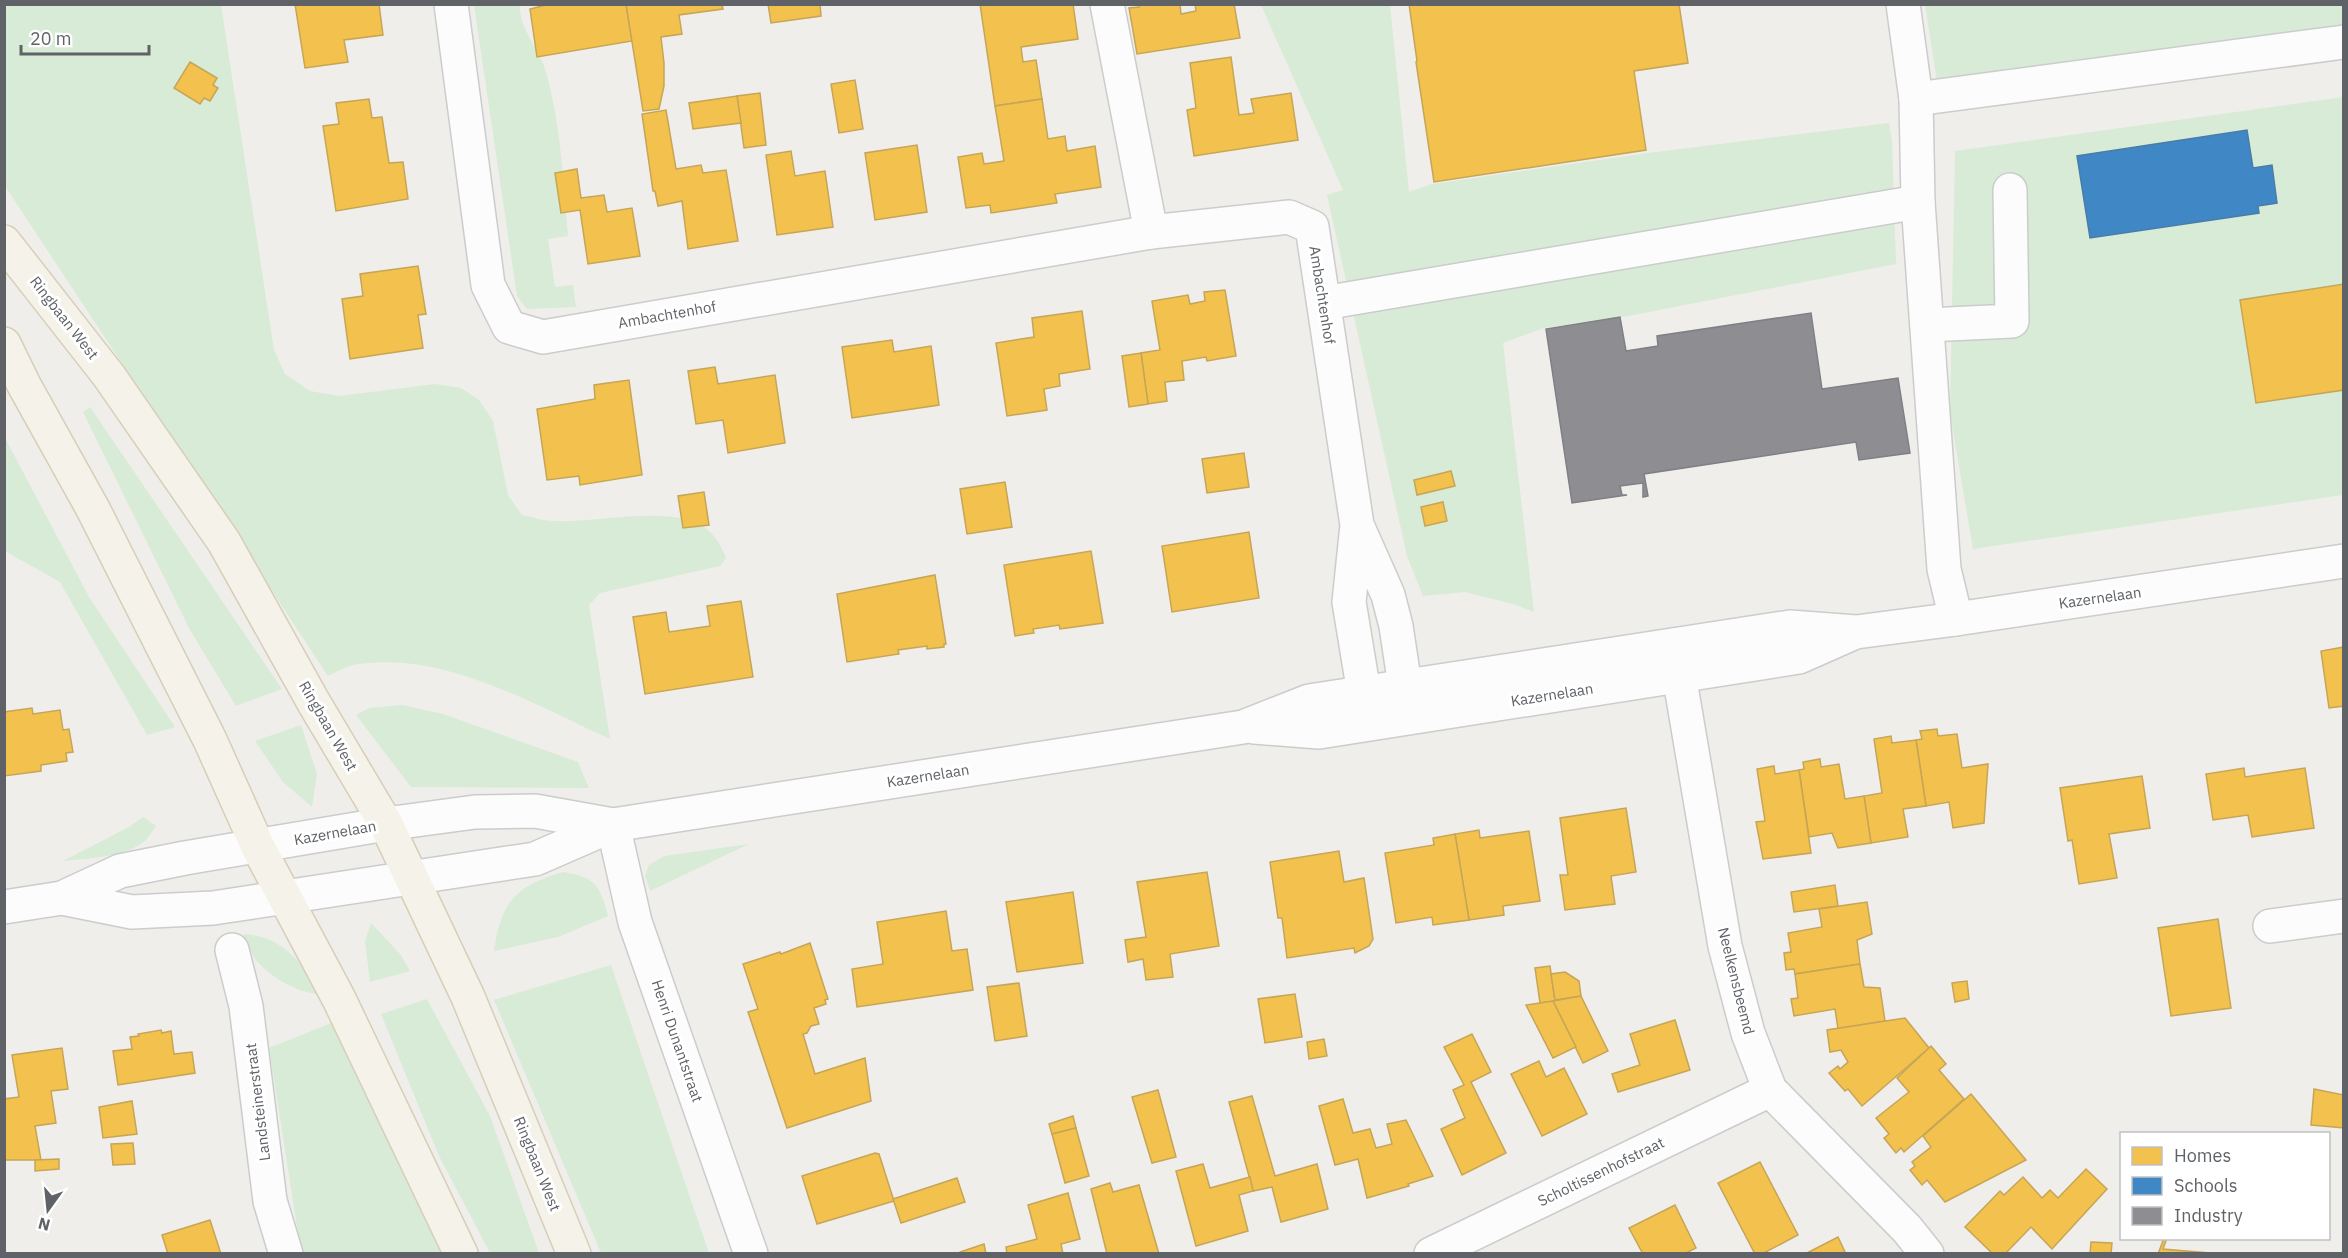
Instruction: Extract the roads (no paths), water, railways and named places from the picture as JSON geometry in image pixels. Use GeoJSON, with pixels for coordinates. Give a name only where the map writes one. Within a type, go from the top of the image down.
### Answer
{"type":"FeatureCollection","features":[{"type":"Feature","properties":{"kind":"main road","name":"Ringbaan West"},"geometry":{"type":"LineString","coordinates":[[4,242],[109,376],[225,542],[314,702],[386,824],[468,997],[574,1254]]}},
{"type":"Feature","properties":{"kind":"main road"},"geometry":{"type":"LineString","coordinates":[[4,344],[24,385],[93,509],[206,732],[258,847],[283,898],[339,999],[461,1254]]}},
{"type":"Feature","properties":{"kind":"street","name":"Ambachtenhof"},"geometry":{"type":"LineString","coordinates":[[451,4],[488,285],[509,327],[543,337],[1151,232],[1289,217],[1312,227],[1357,525],[1349,602],[1364,693]]}},
{"type":"Feature","properties":{"kind":"street"},"geometry":{"type":"LineString","coordinates":[[1107,4],[1151,232]]}},
{"type":"Feature","properties":{"kind":"street"},"geometry":{"type":"LineString","coordinates":[[1903,4],[1916,99],[1918,201],[1944,568],[1956,619]]}},
{"type":"Feature","properties":{"kind":"street"},"geometry":{"type":"LineString","coordinates":[[1916,99],[2343,42]]}},
{"type":"Feature","properties":{"kind":"street"},"geometry":{"type":"LineString","coordinates":[[1927,325],[2012,321],[2010,190]]}},
{"type":"Feature","properties":{"kind":"street"},"geometry":{"type":"LineString","coordinates":[[1324,303],[1918,201]]}},
{"type":"Feature","properties":{"kind":"street","name":"Ambachtenhof"},"geometry":{"type":"LineString","coordinates":[[1357,525],[1388,595],[1396,626],[1405,686],[1392,720]]}},
{"type":"Feature","properties":{"kind":"street","name":"Kazernelaan"},"geometry":{"type":"LineString","coordinates":[[62,898],[132,912],[213,908],[283,898],[535,859],[614,825],[1243,727],[1319,732],[1392,720],[1677,660],[1790,627],[1856,632],[2343,561]]}},
{"type":"Feature","properties":{"kind":"street","name":"Kazernelaan"},"geometry":{"type":"LineString","coordinates":[[1243,727],[1309,701],[1405,686],[1677,660]]}},
{"type":"Feature","properties":{"kind":"street","name":"Neelkensbeemd"},"geometry":{"type":"LineString","coordinates":[[1677,660],[1725,946],[1748,1033],[1770,1090],[1907,1229],[1927,1254]]}},
{"type":"Feature","properties":{"kind":"street"},"geometry":{"type":"LineString","coordinates":[[1364,693],[1392,720]]}},
{"type":"Feature","properties":{"kind":"street","name":"Kazernelaan"},"geometry":{"type":"LineString","coordinates":[[4,907],[62,898],[120,872],[185,858],[386,824],[476,812],[535,811],[614,825]]}},
{"type":"Feature","properties":{"kind":"street","name":"Henri Dunantstraat"},"geometry":{"type":"LineString","coordinates":[[614,825],[635,922],[751,1254]]}},
{"type":"Feature","properties":{"kind":"street"},"geometry":{"type":"LineString","coordinates":[[2270,926],[2343,916]]}},
{"type":"Feature","properties":{"kind":"street","name":"Landsteinerstraat"},"geometry":{"type":"LineString","coordinates":[[232,950],[246,1006],[270,1201],[286,1254]]}},
{"type":"Feature","properties":{"kind":"street","name":"Scholtissenhofstraat"},"geometry":{"type":"LineString","coordinates":[[1431,1254],[1770,1090]]}}]}
